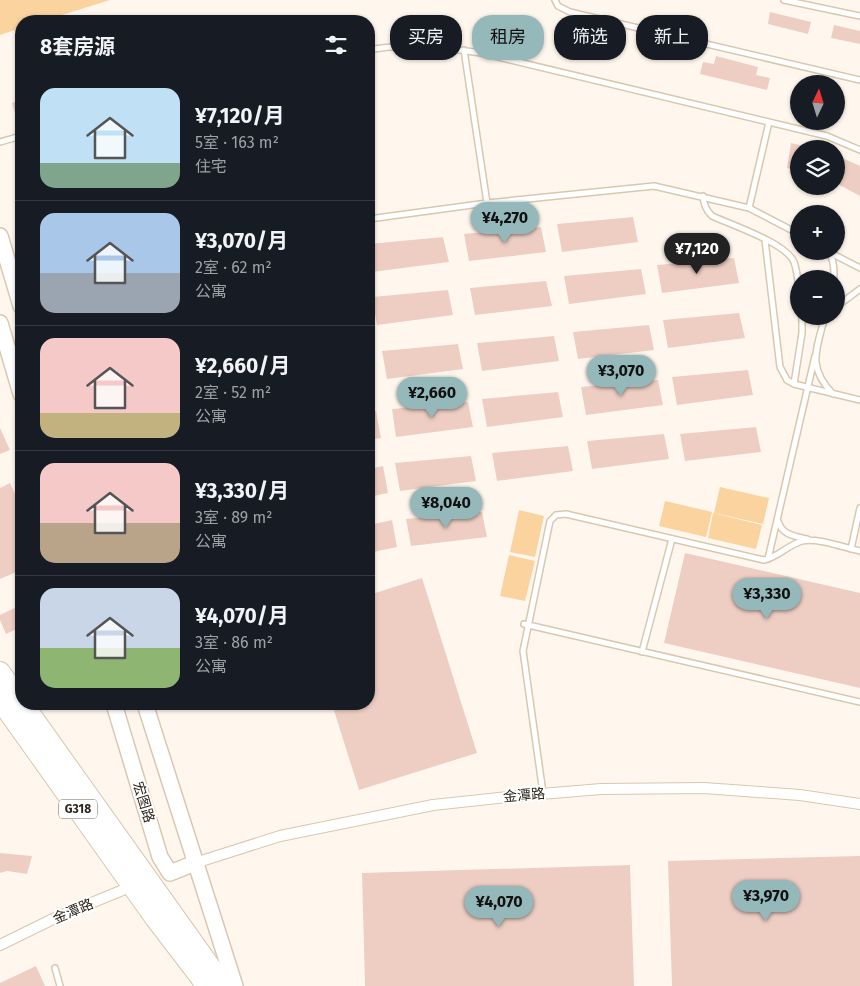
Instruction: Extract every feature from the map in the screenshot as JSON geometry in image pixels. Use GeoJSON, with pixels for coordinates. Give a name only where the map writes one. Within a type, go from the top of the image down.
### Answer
{"type":"FeatureCollection","features":[{"type":"Feature","properties":{"kind":"highway","name":"G318"},"geometry":{"type":"LineString","coordinates":[[0,672],[15,693]]}},
{"type":"Feature","properties":{"kind":"highway","name":"G318"},"geometry":{"type":"LineString","coordinates":[[0,700],[140,882]]}},
{"type":"Feature","properties":{"kind":"highway","name":"G318"},"geometry":{"type":"LineString","coordinates":[[27,710],[162,913],[224,986]]}},
{"type":"Feature","properties":{"kind":"highway"},"geometry":{"type":"LineString","coordinates":[[162,913],[205,986]]}},
{"type":"Feature","properties":{"kind":"main road"},"geometry":{"type":"LineString","coordinates":[[0,236],[15,283]]}},
{"type":"Feature","properties":{"kind":"main road"},"geometry":{"type":"LineString","coordinates":[[0,323],[15,374]]}},
{"type":"Feature","properties":{"kind":"main road","name":"宏图路"},"geometry":{"type":"LineString","coordinates":[[116,710],[160,857],[170,873],[195,863]]}},
{"type":"Feature","properties":{"kind":"main road"},"geometry":{"type":"LineString","coordinates":[[147,710],[235,986]]}},
{"type":"Feature","properties":{"kind":"street","name":"金潭路"},"geometry":{"type":"LineString","coordinates":[[195,863],[280,836],[433,805],[543,794],[601,789],[704,788],[800,796],[860,804]]}},
{"type":"Feature","properties":{"kind":"street","name":"金潭路"},"geometry":{"type":"LineString","coordinates":[[0,945],[55,918],[140,882]]}},
{"type":"Feature","properties":{"kind":"lane"},"geometry":{"type":"LineString","coordinates":[[555,0],[558,6],[570,12],[860,80]]}},
{"type":"Feature","properties":{"kind":"lane"},"geometry":{"type":"LineString","coordinates":[[784,0],[860,16]]}},
{"type":"Feature","properties":{"kind":"lane"},"geometry":{"type":"LineString","coordinates":[[375,49],[393,47],[464,50],[827,136],[860,150]]}},
{"type":"Feature","properties":{"kind":"lane"},"geometry":{"type":"LineString","coordinates":[[464,50],[487,203]]}},
{"type":"Feature","properties":{"kind":"lane"},"geometry":{"type":"LineString","coordinates":[[749,208],[769,122]]}},
{"type":"Feature","properties":{"kind":"lane"},"geometry":{"type":"LineString","coordinates":[[0,142],[15,138]]}},
{"type":"Feature","properties":{"kind":"lane"},"geometry":{"type":"LineString","coordinates":[[375,218],[487,203],[638,186],[654,186],[670,188],[749,208],[790,229]]}},
{"type":"Feature","properties":{"kind":"lane"},"geometry":{"type":"LineString","coordinates":[[703,196],[706,210],[712,216],[779,246],[789,254],[795,263],[796,270]]}},
{"type":"Feature","properties":{"kind":"lane"},"geometry":{"type":"LineString","coordinates":[[765,240],[780,367],[787,380],[808,388],[860,400]]}},
{"type":"Feature","properties":{"kind":"lane"},"geometry":{"type":"LineString","coordinates":[[844,260],[860,268]]}},
{"type":"Feature","properties":{"kind":"lane"},"geometry":{"type":"LineString","coordinates":[[845,300],[860,289]]}},
{"type":"Feature","properties":{"kind":"lane"},"geometry":{"type":"LineString","coordinates":[[794,384],[802,325]]}},
{"type":"Feature","properties":{"kind":"lane"},"geometry":{"type":"LineString","coordinates":[[768,559],[823,325]]}},
{"type":"Feature","properties":{"kind":"lane"},"geometry":{"type":"LineString","coordinates":[[815,356],[818,375],[833,394]]}},
{"type":"Feature","properties":{"kind":"lane"},"geometry":{"type":"LineString","coordinates":[[850,549],[860,508]]}},
{"type":"Feature","properties":{"kind":"lane"},"geometry":{"type":"LineString","coordinates":[[543,794],[523,651],[526,624],[545,540],[550,521],[556,515],[566,514],[764,560],[803,540],[812,540]]}},
{"type":"Feature","properties":{"kind":"lane"},"geometry":{"type":"LineString","coordinates":[[778,520],[780,528],[784,533],[860,551]]}},
{"type":"Feature","properties":{"kind":"lane"},"geometry":{"type":"LineString","coordinates":[[642,652],[672,539]]}},
{"type":"Feature","properties":{"kind":"lane"},"geometry":{"type":"LineString","coordinates":[[526,624],[860,702]]}},
{"type":"Feature","properties":{"kind":"lane"},"geometry":{"type":"LineString","coordinates":[[55,968],[60,986]]}},
{"type":"Feature","properties":{"kind":"shaded area"},"geometry":{"type":"Polygon","coordinates":[[[0,0],[110,0],[62,15],[15,15],[15,30],[0,35],[0,0]]]}},
{"type":"Feature","properties":{"kind":"shaded area"},"geometry":{"type":"Polygon","coordinates":[[[720,487],[769,498],[763,524],[714,513],[720,487]]]}},
{"type":"Feature","properties":{"kind":"shaded area"},"geometry":{"type":"Polygon","coordinates":[[[665,501],[712,512],[706,537],[659,526],[665,501]]]}},
{"type":"Feature","properties":{"kind":"shaded area"},"geometry":{"type":"Polygon","coordinates":[[[519,510],[544,516],[535,557],[510,552],[519,510]]]}},
{"type":"Feature","properties":{"kind":"shaded area"},"geometry":{"type":"Polygon","coordinates":[[[713,513],[762,525],[756,549],[708,538],[713,513]]]}},
{"type":"Feature","properties":{"kind":"shaded area"},"geometry":{"type":"Polygon","coordinates":[[[509,555],[535,561],[525,601],[500,596],[509,555]]]}},
{"type":"Feature","properties":{"kind":"building"},"geometry":{"type":"Polygon","coordinates":[[[770,12],[811,22],[808,34],[768,24],[770,12]]]}},
{"type":"Feature","properties":{"kind":"building"},"geometry":{"type":"Polygon","coordinates":[[[834,25],[860,31],[860,44],[831,38],[834,25]]]}},
{"type":"Feature","properties":{"kind":"building"},"geometry":{"type":"Polygon","coordinates":[[[716,56],[758,67],[756,75],[770,78],[767,90],[700,74],[703,62],[714,64],[716,56]]]}},
{"type":"Feature","properties":{"kind":"building"},"geometry":{"type":"Polygon","coordinates":[[[15,102],[15,113],[12,103],[15,102]]]}},
{"type":"Feature","properties":{"kind":"building"},"geometry":{"type":"Polygon","coordinates":[[[790,149],[790,169],[787,168],[790,149]]]}},
{"type":"Feature","properties":{"kind":"building"},"geometry":{"type":"Polygon","coordinates":[[[845,159],[860,166],[860,196],[845,188],[845,159]]]}},
{"type":"Feature","properties":{"kind":"building"},"geometry":{"type":"Polygon","coordinates":[[[633,217],[638,242],[562,252],[557,224],[633,217]]]}},
{"type":"Feature","properties":{"kind":"building"},"geometry":{"type":"Polygon","coordinates":[[[541,227],[546,252],[469,261],[464,234],[541,227]]]}},
{"type":"Feature","properties":{"kind":"building"},"geometry":{"type":"Polygon","coordinates":[[[443,237],[449,262],[375,272],[375,243],[443,237]]]}},
{"type":"Feature","properties":{"kind":"building"},"geometry":{"type":"Polygon","coordinates":[[[734,258],[739,283],[662,293],[657,265],[734,258]]]}},
{"type":"Feature","properties":{"kind":"building"},"geometry":{"type":"Polygon","coordinates":[[[641,269],[646,294],[569,304],[564,276],[641,269]]]}},
{"type":"Feature","properties":{"kind":"building"},"geometry":{"type":"Polygon","coordinates":[[[546,281],[552,306],[475,315],[470,288],[546,281]]]}},
{"type":"Feature","properties":{"kind":"building"},"geometry":{"type":"Polygon","coordinates":[[[448,290],[453,315],[377,325],[375,297],[448,290]]]}},
{"type":"Feature","properties":{"kind":"building"},"geometry":{"type":"Polygon","coordinates":[[[739,313],[745,338],[668,348],[663,320],[739,313]]]}},
{"type":"Feature","properties":{"kind":"building"},"geometry":{"type":"Polygon","coordinates":[[[649,325],[654,350],[578,359],[573,332],[649,325]]]}},
{"type":"Feature","properties":{"kind":"building"},"geometry":{"type":"Polygon","coordinates":[[[554,336],[559,361],[482,371],[477,343],[554,336]]]}},
{"type":"Feature","properties":{"kind":"building"},"geometry":{"type":"Polygon","coordinates":[[[458,344],[463,369],[387,379],[382,351],[458,344]]]}},
{"type":"Feature","properties":{"kind":"building"},"geometry":{"type":"Polygon","coordinates":[[[748,370],[753,395],[677,405],[672,377],[748,370]]]}},
{"type":"Feature","properties":{"kind":"building"},"geometry":{"type":"Polygon","coordinates":[[[658,380],[663,405],[586,415],[581,387],[658,380]]]}},
{"type":"Feature","properties":{"kind":"building"},"geometry":{"type":"Polygon","coordinates":[[[558,392],[563,417],[487,427],[482,399],[558,392]]]}},
{"type":"Feature","properties":{"kind":"building"},"geometry":{"type":"Polygon","coordinates":[[[468,402],[473,427],[396,437],[392,409],[468,402]]]}},
{"type":"Feature","properties":{"kind":"building"},"geometry":{"type":"Polygon","coordinates":[[[375,411],[381,438],[375,439],[375,411]]]}},
{"type":"Feature","properties":{"kind":"building"},"geometry":{"type":"Polygon","coordinates":[[[756,427],[761,452],[685,461],[680,434],[756,427]]]}},
{"type":"Feature","properties":{"kind":"building"},"geometry":{"type":"Polygon","coordinates":[[[0,428],[10,450],[0,454],[0,428]]]}},
{"type":"Feature","properties":{"kind":"building"},"geometry":{"type":"Polygon","coordinates":[[[664,434],[669,459],[592,469],[587,441],[664,434]]]}},
{"type":"Feature","properties":{"kind":"building"},"geometry":{"type":"Polygon","coordinates":[[[568,446],[573,471],[497,481],[492,453],[568,446]]]}},
{"type":"Feature","properties":{"kind":"building"},"geometry":{"type":"Polygon","coordinates":[[[471,456],[476,481],[400,491],[395,463],[471,456]]]}},
{"type":"Feature","properties":{"kind":"building"},"geometry":{"type":"Polygon","coordinates":[[[383,466],[388,493],[375,496],[375,468],[383,466]]]}},
{"type":"Feature","properties":{"kind":"building"},"geometry":{"type":"Polygon","coordinates":[[[10,483],[15,494],[15,573],[0,579],[0,488],[10,483]]]}},
{"type":"Feature","properties":{"kind":"building"},"geometry":{"type":"Polygon","coordinates":[[[482,512],[487,537],[411,546],[406,519],[482,512]]]}},
{"type":"Feature","properties":{"kind":"building"},"geometry":{"type":"Polygon","coordinates":[[[392,520],[397,547],[375,552],[375,524],[392,520]]]}},
{"type":"Feature","properties":{"kind":"building"},"geometry":{"type":"Polygon","coordinates":[[[685,553],[860,593],[860,688],[664,643],[685,553]]]}},
{"type":"Feature","properties":{"kind":"building"},"geometry":{"type":"Polygon","coordinates":[[[422,578],[477,753],[359,790],[334,710],[375,710],[375,593],[422,578]]]}},
{"type":"Feature","properties":{"kind":"building"},"geometry":{"type":"Polygon","coordinates":[[[15,608],[15,630],[6,634],[0,620],[0,615],[15,608]]]}},
{"type":"Feature","properties":{"kind":"building"},"geometry":{"type":"Polygon","coordinates":[[[0,853],[32,856],[27,874],[7,871],[0,873],[0,853]]]}},
{"type":"Feature","properties":{"kind":"building"},"geometry":{"type":"Polygon","coordinates":[[[860,856],[860,986],[672,986],[668,861],[860,856]]]}},
{"type":"Feature","properties":{"kind":"building"},"geometry":{"type":"Polygon","coordinates":[[[630,865],[634,986],[365,986],[362,873],[630,865]]]}},
{"type":"Feature","properties":{"kind":"building"},"geometry":{"type":"Polygon","coordinates":[[[36,966],[45,986],[0,986],[0,983],[36,966]]]}}]}
